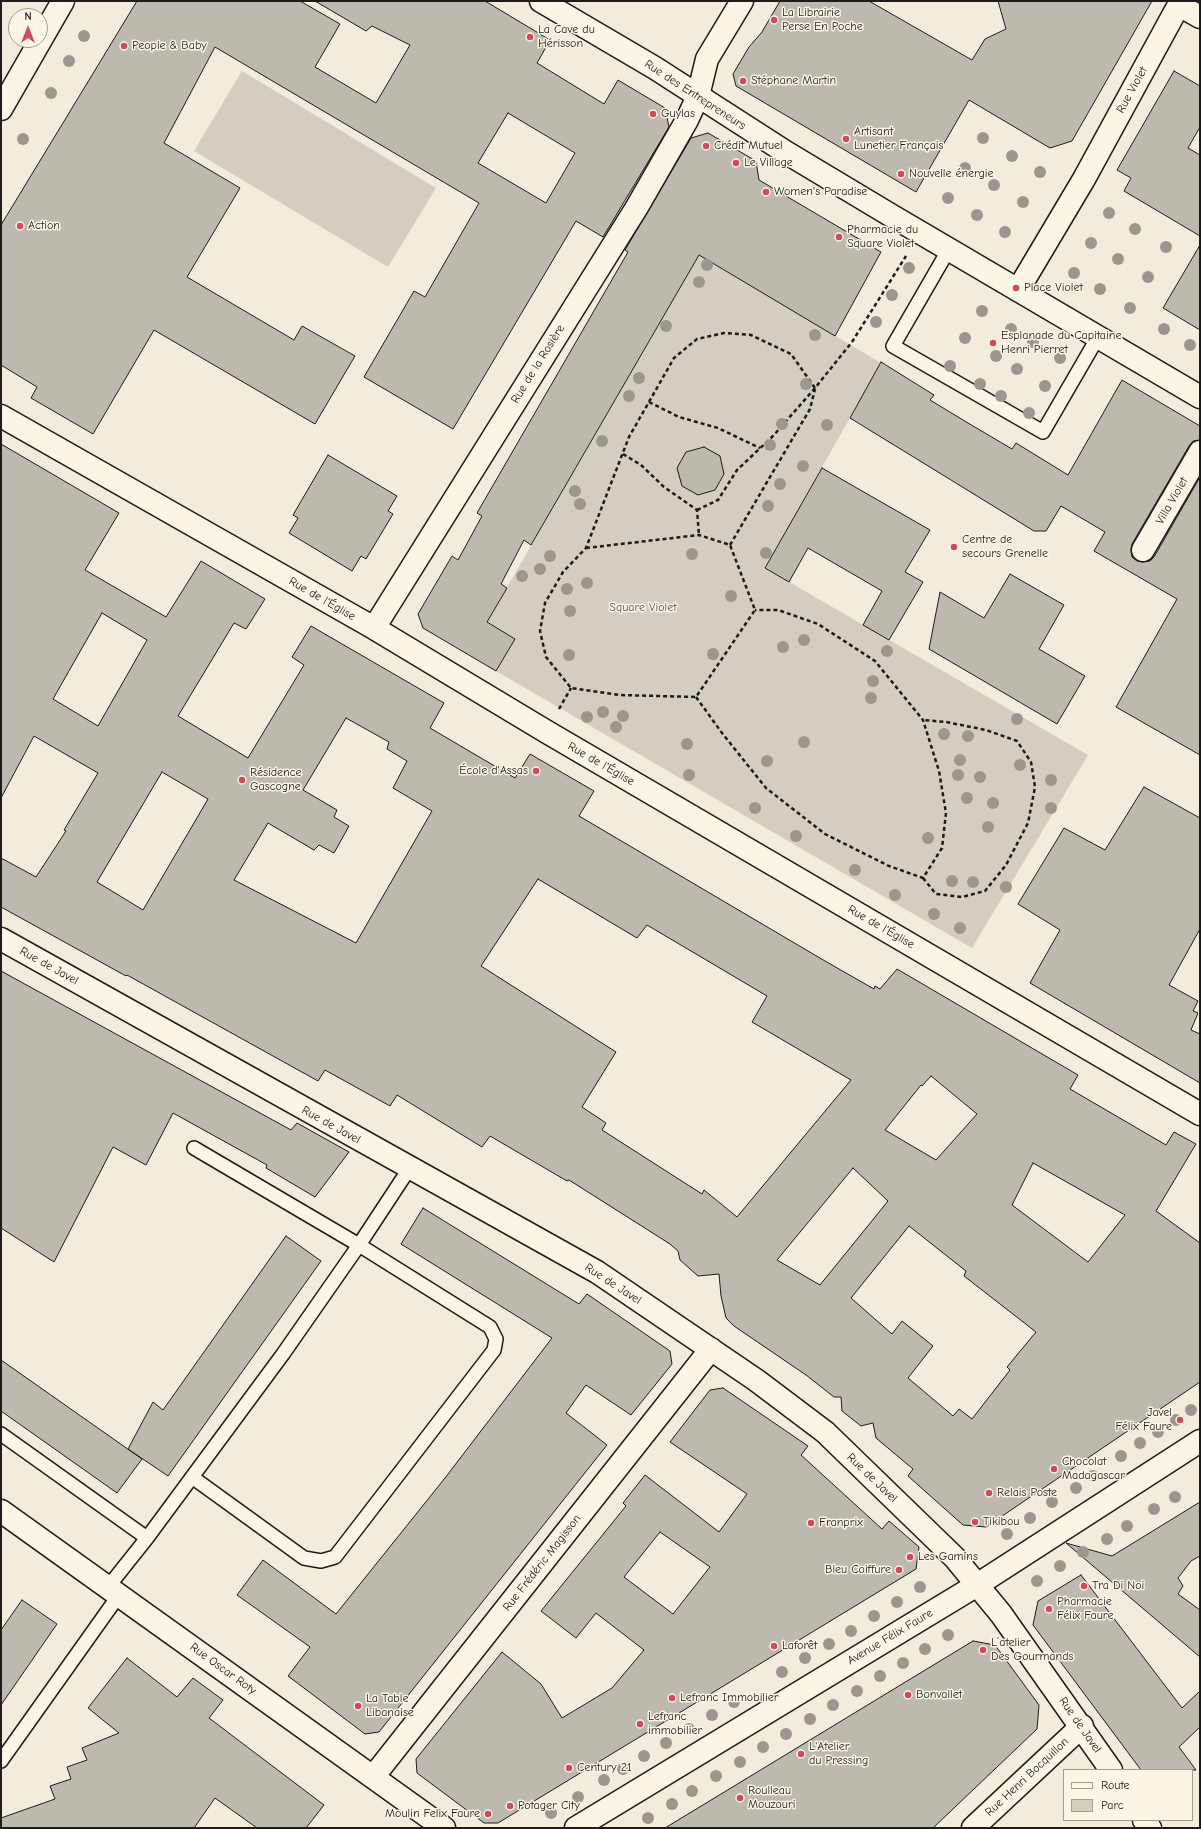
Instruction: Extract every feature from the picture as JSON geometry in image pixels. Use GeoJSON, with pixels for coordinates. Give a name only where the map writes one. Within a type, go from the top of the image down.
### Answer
{"type":"FeatureCollection","features":[{"type":"Feature","properties":{"kind":"street"},"geometry":{"type":"LineString","coordinates":[[1,109],[63,1]]}},
{"type":"Feature","properties":{"kind":"street","name":"Rue des Entrepreneurs"},"geometry":{"type":"LineString","coordinates":[[541,1],[655,68],[787,153],[1200,397]]}},
{"type":"Feature","properties":{"kind":"street","name":"Rue de la Rosière"},"geometry":{"type":"LineString","coordinates":[[374,628],[637,207],[687,120],[698,96],[707,59],[742,1]]}},
{"type":"Feature","properties":{"kind":"street"},"geometry":{"type":"LineString","coordinates":[[1180,3],[1200,17]]}},
{"type":"Feature","properties":{"kind":"street","name":"Rue Violet"},"geometry":{"type":"LineString","coordinates":[[1018,290],[1084,179],[1180,3]]}},
{"type":"Feature","properties":{"kind":"street","name":"Rue de l'Église"},"geometry":{"type":"LineString","coordinates":[[1,416],[374,628],[547,732],[1200,1114]]}},
{"type":"Feature","properties":{"kind":"street","name":"Villa Violet"},"geometry":{"type":"LineString","coordinates":[[1143,550],[1200,452]]}},
{"type":"Feature","properties":{"kind":"street","name":"Rue de Javel"},"geometry":{"type":"LineString","coordinates":[[1,939],[409,1169],[597,1272],[756,1380],[825,1432],[955,1558],[1001,1614],[1082,1726],[1110,1769]]}},
{"type":"Feature","properties":{"kind":"street","name":"Rue Frédéric Magisson"},"geometry":{"type":"LineString","coordinates":[[373,1777],[711,1349]]}},
{"type":"Feature","properties":{"kind":"street","name":"Avenue Félix Faure"},"geometry":{"type":"LineString","coordinates":[[576,1828],[977,1585],[1200,1441]]}},
{"type":"Feature","properties":{"kind":"street","name":"Rue Oscar Roty"},"geometry":{"type":"LineString","coordinates":[[1,1510],[444,1828]]}},
{"type":"Feature","properties":{"kind":"street","name":"Rue Henri Bocquillon"},"geometry":{"type":"LineString","coordinates":[[973,1828],[1082,1726]]}},
{"type":"Feature","properties":{"kind":"lane"},"geometry":{"type":"LineString","coordinates":[[949,250],[893,346],[1043,432],[1098,337]]}},
{"type":"Feature","properties":{"kind":"lane"},"geometry":{"type":"LineString","coordinates":[[192,1477],[304,1558],[321,1561],[336,1557],[494,1350],[496,1339],[490,1327],[360,1244],[194,1148]]}},
{"type":"Feature","properties":{"kind":"lane"},"geometry":{"type":"LineString","coordinates":[[1,1761],[114,1591],[147,1538],[282,1354],[360,1244],[409,1169]]}},
{"type":"Feature","properties":{"kind":"lane"},"geometry":{"type":"LineString","coordinates":[[1,1434],[147,1538]]}},
{"type":"Feature","properties":{"kind":"path"},"geometry":{"type":"LineString","coordinates":[[697,510],[718,500],[737,470],[760,448],[815,388],[852,342],[908,254]]}},
{"type":"Feature","properties":{"kind":"path"},"geometry":{"type":"LineString","coordinates":[[696,696],[620,694],[571,688],[546,657],[540,631],[545,603],[563,572],[586,548],[629,437],[674,358],[697,339],[724,333],[752,335],[791,354],[815,388],[810,409],[730,545]]}},
{"type":"Feature","properties":{"kind":"path"},"geometry":{"type":"LineString","coordinates":[[649,402],[678,417],[718,428],[760,448]]}},
{"type":"Feature","properties":{"kind":"path"},"geometry":{"type":"LineString","coordinates":[[623,454],[641,465],[664,487],[697,510]]}},
{"type":"Feature","properties":{"kind":"path"},"geometry":{"type":"LineString","coordinates":[[697,510],[698,535]]}},
{"type":"Feature","properties":{"kind":"path"},"geometry":{"type":"LineString","coordinates":[[586,548],[698,535],[730,545]]}},
{"type":"Feature","properties":{"kind":"path"},"geometry":{"type":"LineString","coordinates":[[730,545],[756,610]]}},
{"type":"Feature","properties":{"kind":"path"},"geometry":{"type":"LineString","coordinates":[[696,696],[756,610]]}},
{"type":"Feature","properties":{"kind":"path"},"geometry":{"type":"LineString","coordinates":[[756,610],[778,610],[818,624],[875,661],[923,720],[939,771],[946,813],[942,848],[923,878]]}},
{"type":"Feature","properties":{"kind":"path"},"geometry":{"type":"LineString","coordinates":[[559,708],[571,688]]}},
{"type":"Feature","properties":{"kind":"path"},"geometry":{"type":"LineString","coordinates":[[696,696],[722,733],[766,788],[825,834],[889,866],[923,878],[936,894],[962,897],[985,891],[1006,865],[1028,823],[1035,787],[1031,762],[1017,742],[986,730],[946,722],[923,720]]}},
{"type":"Feature","properties":{"kind":"green space"},"geometry":{"type":"Polygon","coordinates":[[[242,71],[436,188],[388,267],[194,151],[242,71]]]}},
{"type":"Feature","properties":{"kind":"green space","name":"Square Violet"},"geometry":{"type":"Polygon","coordinates":[[[699,255],[881,363],[765,568],[1088,755],[972,948],[496,671],[515,639],[487,622],[699,255]]]}},
{"type":"Feature","properties":{"kind":"building"},"geometry":{"type":"Polygon","coordinates":[[[137,1],[300,1],[340,24],[315,67],[376,103],[410,45],[372,26],[366,31],[315,1],[485,1],[550,40],[537,63],[604,104],[618,80],[665,108],[669,127],[603,237],[576,221],[453,429],[364,377],[414,291],[425,297],[479,203],[215,47],[164,143],[240,188],[187,277],[294,340],[302,326],[355,356],[315,424],[154,330],[93,434],[31,398],[37,387],[1,365],[1,225],[137,1]],[[508,113],[478,163],[546,203],[575,153],[508,113]]]}},
{"type":"Feature","properties":{"kind":"building"},"geometry":{"type":"Polygon","coordinates":[[[780,1],[869,1],[972,60],[985,39],[1006,29],[998,1],[1152,1],[1072,141],[1050,148],[969,100],[916,192],[736,86],[733,74],[749,47],[762,32],[780,1]]]}},
{"type":"Feature","properties":{"kind":"building"},"geometry":{"type":"Polygon","coordinates":[[[1174,71],[1200,86],[1200,127],[1188,148],[1200,155],[1200,236],[1124,191],[1131,178],[1117,170],[1174,71]]]}},
{"type":"Feature","properties":{"kind":"building"},"geometry":{"type":"Polygon","coordinates":[[[708,133],[756,161],[759,180],[881,252],[835,336],[699,255],[531,545],[524,540],[501,584],[507,588],[487,622],[515,639],[496,671],[423,628],[418,614],[452,556],[458,560],[482,516],[477,513],[628,252],[625,250],[691,138],[708,133]]]}},
{"type":"Feature","properties":{"kind":"building"},"geometry":{"type":"Polygon","coordinates":[[[1200,245],[1200,330],[1163,308],[1200,245]]]}},
{"type":"Feature","properties":{"kind":"building"},"geometry":{"type":"Polygon","coordinates":[[[881,362],[934,395],[930,400],[968,423],[1012,449],[1016,443],[1068,475],[1122,380],[1200,426],[1200,440],[1193,441],[1189,446],[1132,544],[1131,550],[1132,557],[1137,561],[1150,561],[1154,557],[1200,477],[1200,755],[1116,707],[1177,599],[1094,551],[1105,532],[1061,506],[1046,531],[1034,531],[850,418],[881,362]]]}},
{"type":"Feature","properties":{"kind":"building"},"geometry":{"type":"Polygon","coordinates":[[[1,444],[119,513],[85,570],[166,617],[201,561],[265,599],[246,629],[234,623],[178,716],[248,758],[304,665],[292,657],[311,626],[444,703],[430,728],[515,778],[530,754],[594,791],[579,816],[825,961],[874,989],[875,986],[880,989],[897,969],[1078,1075],[1070,1089],[1166,1145],[1174,1132],[1196,1144],[1156,1211],[1200,1243],[1200,1382],[986,1527],[963,1525],[908,1476],[913,1469],[876,1438],[873,1423],[861,1426],[842,1411],[841,1397],[834,1397],[806,1375],[734,1326],[726,1318],[721,1296],[719,1274],[698,1276],[680,1260],[678,1251],[670,1244],[569,1180],[567,1181],[490,1136],[482,1147],[397,1095],[390,1106],[325,1070],[318,1081],[1,907],[1,858],[36,877],[66,831],[64,830],[98,773],[34,736],[1,798],[1,444]],[[102,613],[53,699],[98,726],[147,640],[102,613]],[[346,718],[303,790],[337,810],[334,817],[349,826],[334,853],[319,845],[314,850],[268,823],[234,880],[356,943],[432,811],[393,788],[407,761],[387,749],[389,742],[346,718]],[[162,772],[97,882],[143,910],[208,799],[162,772]],[[538,879],[481,966],[616,1052],[582,1107],[606,1123],[602,1130],[702,1194],[704,1190],[737,1217],[851,1080],[752,1022],[767,996],[647,925],[637,938],[538,879]],[[931,1076],[922,1086],[921,1085],[885,1130],[936,1160],[977,1114],[931,1076]],[[1033,1163],[1012,1205],[1088,1262],[1125,1215],[1033,1163]],[[853,1168],[777,1260],[820,1285],[888,1201],[853,1168]],[[909,1226],[851,1298],[892,1334],[902,1321],[933,1346],[908,1378],[953,1416],[959,1409],[972,1419],[1010,1370],[1007,1367],[1036,1332],[964,1276],[966,1271],[909,1226]]]}},
{"type":"Feature","properties":{"kind":"building"},"geometry":{"type":"Polygon","coordinates":[[[704,447],[720,456],[724,474],[715,490],[698,495],[682,486],[677,468],[686,452],[704,447]]]}},
{"type":"Feature","properties":{"kind":"building"},"geometry":{"type":"Polygon","coordinates":[[[328,455],[397,496],[388,511],[393,514],[366,559],[361,556],[352,571],[289,533],[298,518],[293,515],[328,455]]]}},
{"type":"Feature","properties":{"kind":"building"},"geometry":{"type":"Polygon","coordinates":[[[822,468],[930,530],[905,572],[923,582],[889,640],[863,625],[882,591],[808,548],[789,582],[765,568],[822,468]]]}},
{"type":"Feature","properties":{"kind":"building"},"geometry":{"type":"Polygon","coordinates":[[[1010,574],[1064,605],[1039,649],[1085,676],[1057,724],[929,649],[940,592],[984,618],[1010,574]]]}},
{"type":"Feature","properties":{"kind":"building"},"geometry":{"type":"Polygon","coordinates":[[[1144,787],[1200,818],[1200,929],[1169,985],[1198,1001],[1193,1011],[1198,1013],[1191,1030],[1200,1034],[1200,1083],[1030,983],[1060,930],[1018,904],[1064,828],[1105,850],[1144,787]]]}},
{"type":"Feature","properties":{"kind":"building"},"geometry":{"type":"Polygon","coordinates":[[[1,971],[291,1130],[297,1123],[349,1152],[315,1197],[266,1168],[267,1165],[173,1113],[146,1165],[113,1147],[54,1262],[1,1228],[1,971]]]}},
{"type":"Feature","properties":{"kind":"building"},"geometry":{"type":"Polygon","coordinates":[[[423,1208],[579,1304],[587,1294],[670,1351],[672,1364],[631,1415],[586,1385],[566,1413],[607,1445],[379,1732],[365,1734],[288,1676],[310,1647],[237,1595],[263,1560],[336,1614],[445,1478],[552,1338],[401,1244],[423,1208]]]}},
{"type":"Feature","properties":{"kind":"building"},"geometry":{"type":"Polygon","coordinates":[[[286,1236],[321,1261],[168,1476],[128,1449],[153,1402],[163,1410],[286,1236]]]}},
{"type":"Feature","properties":{"kind":"building"},"geometry":{"type":"Polygon","coordinates":[[[1,1360],[142,1459],[117,1493],[1,1411],[1,1360]]]}},
{"type":"Feature","properties":{"kind":"building"},"geometry":{"type":"Polygon","coordinates":[[[723,1388],[808,1446],[801,1455],[882,1529],[889,1521],[919,1547],[916,1569],[498,1823],[484,1823],[417,1773],[416,1759],[502,1652],[541,1684],[562,1718],[612,1688],[644,1650],[596,1613],[576,1638],[541,1611],[626,1506],[623,1503],[645,1475],[719,1532],[747,1494],[670,1442],[710,1390],[723,1388]],[[660,1532],[624,1577],[673,1614],[710,1567],[660,1532]]]}},
{"type":"Feature","properties":{"kind":"building"},"geometry":{"type":"Polygon","coordinates":[[[1200,1502],[1200,1556],[1191,1561],[1178,1578],[1183,1586],[1178,1594],[1200,1610],[1200,1657],[1066,1543],[1112,1556],[1200,1502]]]}},
{"type":"Feature","properties":{"kind":"building"},"geometry":{"type":"Polygon","coordinates":[[[1081,1575],[1182,1708],[1200,1691],[1200,1727],[1179,1747],[1196,1770],[1140,1769],[1033,1625],[1038,1601],[1081,1575]]]}},
{"type":"Feature","properties":{"kind":"building"},"geometry":{"type":"Polygon","coordinates":[[[22,1600],[57,1624],[1,1705],[1,1630],[22,1600]]]}},
{"type":"Feature","properties":{"kind":"building"},"geometry":{"type":"Polygon","coordinates":[[[973,1641],[995,1645],[1039,1705],[1037,1729],[933,1828],[665,1828],[973,1641]]]}},
{"type":"Feature","properties":{"kind":"building"},"geometry":{"type":"Polygon","coordinates":[[[127,1658],[177,1697],[193,1678],[223,1700],[209,1718],[324,1805],[306,1828],[257,1828],[215,1798],[194,1828],[1,1828],[1,1818],[55,1799],[50,1786],[71,1779],[67,1767],[87,1760],[82,1748],[119,1733],[88,1708],[127,1658]]]}},
{"type":"Feature","properties":{"kind":"place","name":"La Librairie Perse En Poche"},"geometry":{"type":"Point","coordinates":[774,20]}},
{"type":"Feature","properties":{"kind":"place","name":"La Cave du Hérisson"},"geometry":{"type":"Point","coordinates":[530,37]}},
{"type":"Feature","properties":{"kind":"place","name":"People & Baby"},"geometry":{"type":"Point","coordinates":[124,46]}},
{"type":"Feature","properties":{"kind":"place","name":"Stéphane Martin"},"geometry":{"type":"Point","coordinates":[743,81]}},
{"type":"Feature","properties":{"kind":"place","name":"Guylas"},"geometry":{"type":"Point","coordinates":[653,114]}},
{"type":"Feature","properties":{"kind":"place","name":"Artisant Lunetier Français"},"geometry":{"type":"Point","coordinates":[846,139]}},
{"type":"Feature","properties":{"kind":"place","name":"Crédit Mutuel"},"geometry":{"type":"Point","coordinates":[706,146]}},
{"type":"Feature","properties":{"kind":"place","name":"Le Village"},"geometry":{"type":"Point","coordinates":[736,163]}},
{"type":"Feature","properties":{"kind":"place","name":"Nouvelle énergie"},"geometry":{"type":"Point","coordinates":[901,174]}},
{"type":"Feature","properties":{"kind":"place","name":"Women's Paradise"},"geometry":{"type":"Point","coordinates":[766,192]}},
{"type":"Feature","properties":{"kind":"place","name":"Action"},"geometry":{"type":"Point","coordinates":[20,226]}},
{"type":"Feature","properties":{"kind":"place","name":"Pharmacie du Square Violet"},"geometry":{"type":"Point","coordinates":[839,237]}},
{"type":"Feature","properties":{"kind":"place","name":"Place Violet"},"geometry":{"type":"Point","coordinates":[1016,288]}},
{"type":"Feature","properties":{"kind":"place","name":"Esplanade du Capitaine Henri Pierret"},"geometry":{"type":"Point","coordinates":[993,343]}},
{"type":"Feature","properties":{"kind":"place","name":"Centre de secours Grenelle"},"geometry":{"type":"Point","coordinates":[954,547]}},
{"type":"Feature","properties":{"kind":"place","name":"École d'Assas"},"geometry":{"type":"Point","coordinates":[536,771]}},
{"type":"Feature","properties":{"kind":"place","name":"Résidence Gascogne"},"geometry":{"type":"Point","coordinates":[242,780]}},
{"type":"Feature","properties":{"kind":"place","name":"Javel Félix Faure"},"geometry":{"type":"Point","coordinates":[1180,1420]}},
{"type":"Feature","properties":{"kind":"place","name":"Chocolat Madagascar"},"geometry":{"type":"Point","coordinates":[1054,1469]}},
{"type":"Feature","properties":{"kind":"place","name":"Relais Poste"},"geometry":{"type":"Point","coordinates":[989,1493]}},
{"type":"Feature","properties":{"kind":"place","name":"Tikibou"},"geometry":{"type":"Point","coordinates":[975,1522]}},
{"type":"Feature","properties":{"kind":"place","name":"Franprix"},"geometry":{"type":"Point","coordinates":[811,1523]}},
{"type":"Feature","properties":{"kind":"place","name":"Les Gamins"},"geometry":{"type":"Point","coordinates":[910,1557]}},
{"type":"Feature","properties":{"kind":"place","name":"Bleu Coiffure"},"geometry":{"type":"Point","coordinates":[899,1570]}},
{"type":"Feature","properties":{"kind":"place","name":"Tra Di Noi"},"geometry":{"type":"Point","coordinates":[1084,1586]}},
{"type":"Feature","properties":{"kind":"place","name":"Pharmacie Félix Faure"},"geometry":{"type":"Point","coordinates":[1049,1609]}},
{"type":"Feature","properties":{"kind":"place","name":"Laforêt"},"geometry":{"type":"Point","coordinates":[774,1646]}},
{"type":"Feature","properties":{"kind":"place","name":"L’atelier Des Gourmands"},"geometry":{"type":"Point","coordinates":[983,1650]}},
{"type":"Feature","properties":{"kind":"place","name":"Bonvallet"},"geometry":{"type":"Point","coordinates":[908,1695]}},
{"type":"Feature","properties":{"kind":"place","name":"Lefranc Immobilier"},"geometry":{"type":"Point","coordinates":[672,1698]}},
{"type":"Feature","properties":{"kind":"place","name":"La Table Libanaise"},"geometry":{"type":"Point","coordinates":[358,1706]}},
{"type":"Feature","properties":{"kind":"place","name":"Lefranc immobilier"},"geometry":{"type":"Point","coordinates":[640,1724]}},
{"type":"Feature","properties":{"kind":"place","name":"L'Atelier du Pressing"},"geometry":{"type":"Point","coordinates":[801,1754]}},
{"type":"Feature","properties":{"kind":"place","name":"Century 21"},"geometry":{"type":"Point","coordinates":[569,1768]}},
{"type":"Feature","properties":{"kind":"place","name":"Roulleau Mouzouri"},"geometry":{"type":"Point","coordinates":[740,1798]}},
{"type":"Feature","properties":{"kind":"place","name":"Potager City"},"geometry":{"type":"Point","coordinates":[510,1806]}},
{"type":"Feature","properties":{"kind":"place","name":"Moulin Felix Faure"},"geometry":{"type":"Point","coordinates":[488,1814]}}]}
